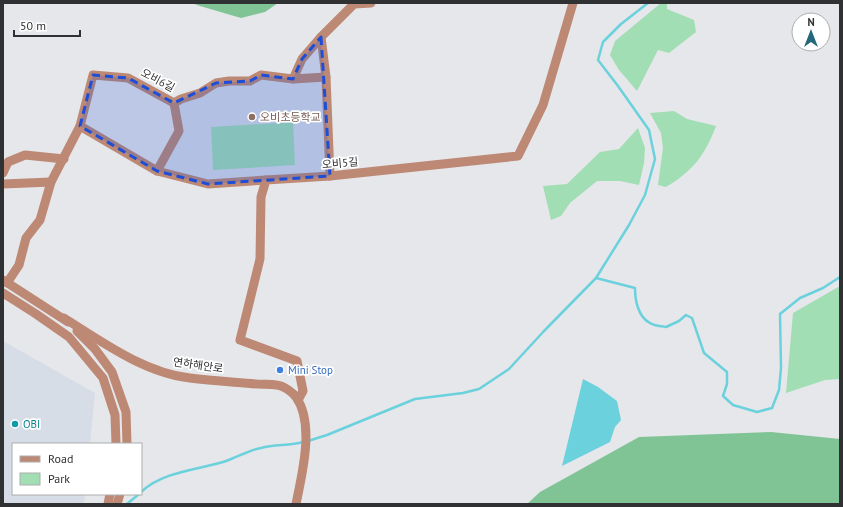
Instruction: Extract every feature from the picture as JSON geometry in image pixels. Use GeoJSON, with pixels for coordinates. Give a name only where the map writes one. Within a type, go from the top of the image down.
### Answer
{"type":"FeatureCollection","features":[{"type":"Feature","properties":{"kind":"street"},"geometry":{"type":"LineString","coordinates":[[292,79],[302,59],[321,37],[355,4],[371,3]]}},
{"type":"Feature","properties":{"kind":"street","name":"오비5길"},"geometry":{"type":"LineString","coordinates":[[80,126],[157,171],[208,184],[330,176],[518,156],[543,105],[573,3]]}},
{"type":"Feature","properties":{"kind":"street"},"geometry":{"type":"LineString","coordinates":[[321,37],[326,77],[330,176]]}},
{"type":"Feature","properties":{"kind":"street","name":"오비6길"},"geometry":{"type":"LineString","coordinates":[[5,281],[19,265],[26,238],[40,220],[51,182],[80,126],[93,75],[128,78],[174,103],[181,99],[200,93],[216,83],[229,81],[250,81],[261,75],[292,79],[326,77]]}},
{"type":"Feature","properties":{"kind":"street"},"geometry":{"type":"LineString","coordinates":[[157,171],[179,131],[174,103]]}},
{"type":"Feature","properties":{"kind":"street"},"geometry":{"type":"LineString","coordinates":[[3,173],[8,162],[25,155],[64,159]]}},
{"type":"Feature","properties":{"kind":"street"},"geometry":{"type":"LineString","coordinates":[[266,180],[261,197],[260,259],[240,340],[297,360],[303,391],[298,400],[302,408],[306,437],[296,504]]}},
{"type":"Feature","properties":{"kind":"street"},"geometry":{"type":"LineString","coordinates":[[3,184],[51,182]]}},
{"type":"Feature","properties":{"kind":"street","name":"연하해안로"},"geometry":{"type":"LineString","coordinates":[[5,281],[117,352],[144,364],[168,373],[189,378],[281,386],[298,400]]}},
{"type":"Feature","properties":{"kind":"street"},"geometry":{"type":"LineString","coordinates":[[3,293],[69,337],[103,378],[115,415],[116,443]]}},
{"type":"Feature","properties":{"kind":"street","name":"연하해안로"},"geometry":{"type":"LineString","coordinates":[[64,318],[95,349],[112,372],[126,412],[127,443]]}},
{"type":"Feature","properties":{"kind":"highlighted area"},"geometry":{"type":"Polygon","coordinates":[[[321,37],[330,176],[208,184],[157,171],[80,126],[93,75],[128,78],[174,103],[216,83],[250,81],[261,75],[293,79],[302,59],[321,37]]]}},
{"type":"Feature","properties":{"kind":"shaded area","name":"오비초등학교"},"geometry":{"type":"Polygon","coordinates":[[[261,75],[326,77],[330,176],[208,184],[157,171],[179,131],[174,103],[216,83],[261,75]]]}},
{"type":"Feature","properties":{"kind":"shaded area"},"geometry":{"type":"Polygon","coordinates":[[[3,341],[95,393],[90,443],[12,443],[12,495],[85,495],[84,504],[3,504],[3,341]]]}},
{"type":"Feature","properties":{"kind":"green space"},"geometry":{"type":"Polygon","coordinates":[[[192,3],[278,3],[265,12],[241,18],[192,3]]]}},
{"type":"Feature","properties":{"kind":"green space"},"geometry":{"type":"Polygon","coordinates":[[[661,3],[667,3],[667,9],[694,20],[696,32],[669,53],[658,50],[637,91],[619,70],[610,55],[615,41],[661,3]]]}},
{"type":"Feature","properties":{"kind":"green space"},"geometry":{"type":"Polygon","coordinates":[[[674,111],[687,119],[716,126],[707,146],[697,161],[684,175],[666,187],[658,185],[663,148],[661,133],[650,113],[674,111]]]}},
{"type":"Feature","properties":{"kind":"green space"},"geometry":{"type":"Polygon","coordinates":[[[293,122],[295,165],[213,170],[211,127],[293,122]]]}},
{"type":"Feature","properties":{"kind":"green space"},"geometry":{"type":"Polygon","coordinates":[[[638,128],[645,148],[644,163],[639,185],[620,181],[597,181],[570,203],[561,216],[551,220],[543,186],[567,184],[600,152],[619,149],[638,128]]]}},
{"type":"Feature","properties":{"kind":"green space"},"geometry":{"type":"Polygon","coordinates":[[[840,286],[840,379],[825,380],[786,393],[793,313],[840,286]]]}},
{"type":"Feature","properties":{"kind":"green space"},"geometry":{"type":"Polygon","coordinates":[[[771,432],[840,439],[840,504],[527,504],[540,492],[639,437],[771,432]]]}},
{"type":"Feature","properties":{"kind":"water"},"geometry":{"type":"Polygon","coordinates":[[[583,379],[598,387],[617,401],[621,420],[615,427],[610,442],[562,466],[583,379]]]}},
{"type":"Feature","properties":{"kind":"waterway"},"geometry":{"type":"LineString","coordinates":[[308,441],[327,435],[415,399],[463,393],[479,389],[509,369],[596,278],[629,225],[645,195],[655,159],[649,130],[598,60],[603,42],[621,24],[648,3]]}},
{"type":"Feature","properties":{"kind":"waterway"},"geometry":{"type":"LineString","coordinates":[[596,278],[635,288],[638,308],[643,317],[652,324],[666,327],[679,321],[686,315],[692,318],[704,353],[727,372],[727,384],[723,396],[733,405],[757,412],[772,408],[779,390],[781,368],[780,314],[800,298],[823,288],[840,277]]}},
{"type":"Feature","properties":{"kind":"waterway"},"geometry":{"type":"LineString","coordinates":[[142,491],[150,485],[170,475],[226,461],[257,449],[303,442]]}},
{"type":"Feature","properties":{"kind":"waterway"},"geometry":{"type":"LineString","coordinates":[[127,504],[138,495]]}},
{"type":"Feature","properties":{"kind":"place","name":"오비초등학교"},"geometry":{"type":"Point","coordinates":[252,117]}},
{"type":"Feature","properties":{"kind":"place","name":"Mini Stop"},"geometry":{"type":"Point","coordinates":[280,370]}},
{"type":"Feature","properties":{"kind":"place","name":"OBI"},"geometry":{"type":"Point","coordinates":[15,424]}}]}
